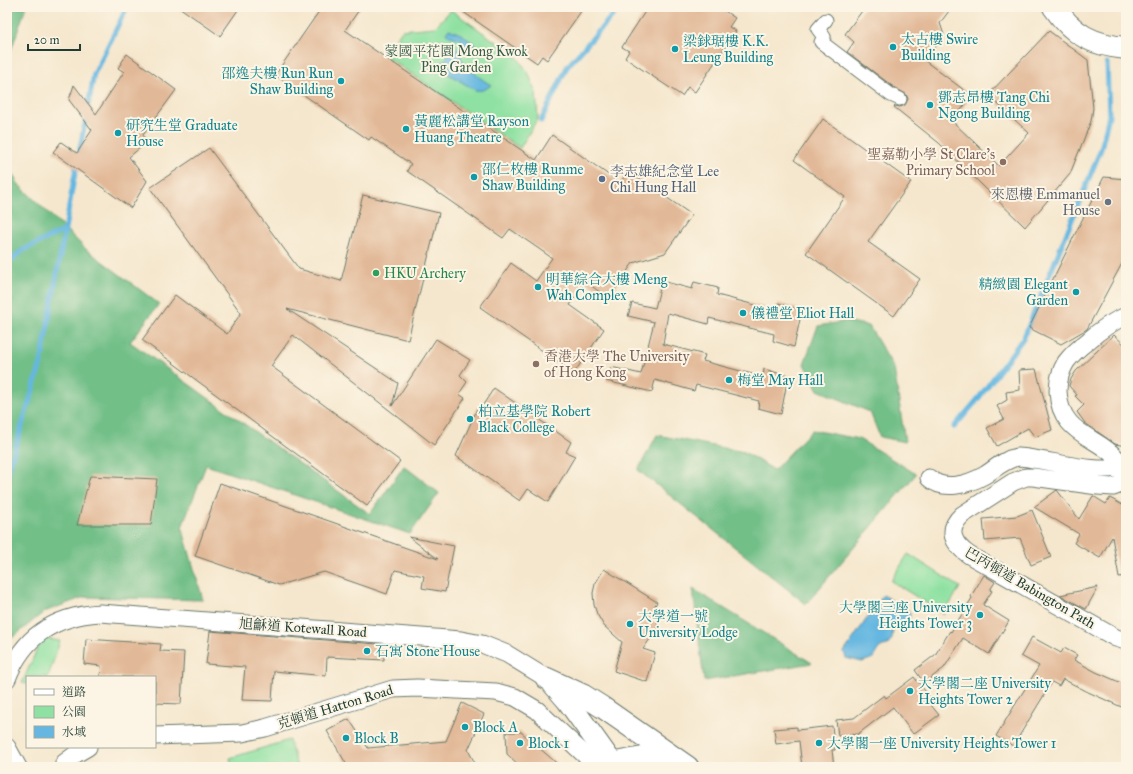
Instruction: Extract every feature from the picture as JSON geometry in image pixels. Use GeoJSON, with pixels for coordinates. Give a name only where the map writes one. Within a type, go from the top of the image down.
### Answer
{"type":"FeatureCollection","features":[{"type":"Feature","properties":{"kind":"main road"},"geometry":{"type":"LineString","coordinates":[[1054,7],[1065,22],[1081,36],[1097,43],[1126,48]]}},
{"type":"Feature","properties":{"kind":"street"},"geometry":{"type":"LineString","coordinates":[[826,20],[818,29],[824,37],[821,42],[891,95],[900,99]]}},
{"type":"Feature","properties":{"kind":"street"},"geometry":{"type":"LineString","coordinates":[[1124,467],[1112,453],[1085,436],[1069,422],[1061,408],[1058,390],[1063,368],[1071,356],[1103,328],[1126,316]]}},
{"type":"Feature","properties":{"kind":"street"},"geometry":{"type":"LineString","coordinates":[[929,478],[937,484],[961,484],[984,476],[1008,459],[1018,457],[1106,470],[1124,467]]}},
{"type":"Feature","properties":{"kind":"street","name":"巴丙頓道 Babington Path"},"geometry":{"type":"LineString","coordinates":[[1124,467],[1124,476],[1121,484],[1113,487],[1082,485],[1033,477],[1019,479],[962,515],[956,522],[953,532],[955,542],[969,555],[1116,638],[1126,640]]}},
{"type":"Feature","properties":{"kind":"street","name":"旭龢道 Kotewall Road"},"geometry":{"type":"LineString","coordinates":[[7,679],[21,651],[38,635],[57,623],[87,614],[100,613],[461,640],[482,644],[507,654],[546,678],[583,695],[625,722],[688,767]]}},
{"type":"Feature","properties":{"kind":"street"},"geometry":{"type":"LineString","coordinates":[[546,678],[564,696],[613,765],[668,753]]}},
{"type":"Feature","properties":{"kind":"street","name":"克頓道 Hatton Road"},"geometry":{"type":"LineString","coordinates":[[156,736],[242,733],[265,728],[393,689],[417,688],[496,692],[515,697],[533,708],[548,719],[586,756],[613,765]]}},
{"type":"Feature","properties":{"kind":"street"},"geometry":{"type":"LineString","coordinates":[[585,725],[595,728],[610,722],[625,722]]}},
{"type":"Feature","properties":{"kind":"street"},"geometry":{"type":"LineString","coordinates":[[7,748],[18,767]]}},
{"type":"Feature","properties":{"kind":"street"},"geometry":{"type":"LineString","coordinates":[[62,765],[86,748]]}},
{"type":"Feature","properties":{"kind":"green space"},"geometry":{"type":"Polygon","coordinates":[[[7,7],[26,7],[7,65],[7,7]]]}},
{"type":"Feature","properties":{"kind":"green space","name":"蒙國平花園 Mong Kwok Ping Garden"},"geometry":{"type":"Polygon","coordinates":[[[451,10],[516,56],[528,72],[536,93],[538,118],[520,148],[384,55],[402,30],[435,27],[451,10]]]}},
{"type":"Feature","properties":{"kind":"green space"},"geometry":{"type":"Polygon","coordinates":[[[7,159],[18,184],[87,250],[159,304],[130,342],[370,514],[404,466],[439,493],[410,534],[206,465],[182,527],[203,600],[84,597],[44,612],[7,642],[7,159]]]}},
{"type":"Feature","properties":{"kind":"green space"},"geometry":{"type":"Polygon","coordinates":[[[847,321],[869,326],[894,368],[905,442],[880,437],[870,412],[818,390],[804,364],[818,326],[847,321]]]}},
{"type":"Feature","properties":{"kind":"green space"},"geometry":{"type":"Polygon","coordinates":[[[812,430],[859,439],[916,474],[806,604],[638,470],[657,435],[744,452],[774,470],[812,430]]]}},
{"type":"Feature","properties":{"kind":"green space"},"geometry":{"type":"Polygon","coordinates":[[[908,554],[960,587],[944,614],[891,581],[908,554]]]}},
{"type":"Feature","properties":{"kind":"green space"},"geometry":{"type":"Polygon","coordinates":[[[693,589],[812,663],[704,681],[693,589]]]}},
{"type":"Feature","properties":{"kind":"green space"},"geometry":{"type":"Polygon","coordinates":[[[42,638],[60,641],[48,676],[26,676],[26,684],[22,683],[42,638]]]}},
{"type":"Feature","properties":{"kind":"green space"},"geometry":{"type":"Polygon","coordinates":[[[289,740],[297,767],[232,767],[230,758],[289,740]]]}},
{"type":"Feature","properties":{"kind":"water"},"geometry":{"type":"Polygon","coordinates":[[[449,29],[463,35],[475,45],[464,51],[461,54],[461,57],[464,63],[491,85],[487,88],[475,90],[440,69],[439,65],[446,59],[449,53],[465,44],[460,39],[447,35],[446,33],[449,29]]]}},
{"type":"Feature","properties":{"kind":"water"},"geometry":{"type":"Polygon","coordinates":[[[883,595],[908,610],[910,614],[909,620],[893,630],[892,639],[888,645],[882,646],[874,658],[862,662],[846,658],[844,652],[883,595]]]}},
{"type":"Feature","properties":{"kind":"building"},"geometry":{"type":"Polygon","coordinates":[[[179,7],[240,7],[220,36],[179,7]]]}},
{"type":"Feature","properties":{"kind":"building"},"geometry":{"type":"Polygon","coordinates":[[[322,7],[361,7],[345,30],[536,160],[552,135],[620,183],[628,171],[692,215],[665,253],[633,263],[608,298],[586,282],[570,305],[604,329],[574,373],[480,307],[511,263],[536,281],[552,258],[510,229],[503,238],[407,171],[411,164],[371,137],[369,140],[275,75],[322,7]]]}},
{"type":"Feature","properties":{"kind":"building"},"geometry":{"type":"Polygon","coordinates":[[[456,7],[584,7],[547,60],[542,56],[537,63],[456,7]]]}},
{"type":"Feature","properties":{"kind":"building","name":"梁銶琚樓 K.K. Leung Building"},"geometry":{"type":"Polygon","coordinates":[[[648,7],[719,7],[735,18],[729,27],[736,31],[695,92],[688,87],[682,96],[625,58],[629,51],[622,47],[648,7]]]}},
{"type":"Feature","properties":{"kind":"building"},"geometry":{"type":"Polygon","coordinates":[[[865,7],[952,7],[940,23],[944,35],[925,61],[972,96],[952,121],[999,166],[1029,133],[988,95],[1049,31],[1088,60],[1093,108],[1091,121],[1070,174],[1025,227],[939,143],[894,107],[905,105],[908,99],[906,94],[895,88],[847,52],[854,42],[845,34],[865,7]]]}},
{"type":"Feature","properties":{"kind":"building","name":"研究生堂 Graduate House"},"geometry":{"type":"Polygon","coordinates":[[[127,54],[176,90],[143,135],[147,142],[129,157],[147,181],[131,208],[53,152],[61,142],[77,153],[92,130],[69,100],[74,85],[96,114],[124,72],[118,68],[127,54]]]}},
{"type":"Feature","properties":{"kind":"building"},"geometry":{"type":"Polygon","coordinates":[[[823,119],[911,182],[868,242],[920,279],[894,316],[806,253],[845,197],[794,160],[823,119]]]}},
{"type":"Feature","properties":{"kind":"building"},"geometry":{"type":"Polygon","coordinates":[[[209,148],[299,269],[341,281],[363,195],[439,213],[408,340],[287,309],[398,383],[392,406],[436,339],[470,360],[460,375],[467,382],[459,394],[465,398],[434,445],[293,335],[271,366],[400,461],[367,506],[142,340],[175,295],[227,334],[241,313],[150,188],[209,148]]]}},
{"type":"Feature","properties":{"kind":"building","name":"精緻園 Elegant Garden"},"geometry":{"type":"Polygon","coordinates":[[[1104,177],[1126,179],[1126,256],[1087,329],[1061,344],[1029,328],[1104,177]]]}},
{"type":"Feature","properties":{"kind":"building"},"geometry":{"type":"Polygon","coordinates":[[[662,281],[692,289],[694,282],[718,288],[717,295],[778,311],[778,303],[802,310],[794,347],[773,341],[774,334],[709,318],[708,324],[668,313],[663,344],[705,355],[703,361],[763,377],[764,369],[788,376],[781,414],[758,408],[759,401],[696,385],[694,391],[655,380],[652,392],[606,381],[611,367],[641,374],[654,322],[628,316],[632,303],[655,308],[662,281]]]}},
{"type":"Feature","properties":{"kind":"building"},"geometry":{"type":"Polygon","coordinates":[[[1114,335],[1126,346],[1126,446],[1115,444],[1085,423],[1077,412],[1084,405],[1075,396],[1077,395],[1069,386],[1076,371],[1114,335]]]}},
{"type":"Feature","properties":{"kind":"building"},"geometry":{"type":"Polygon","coordinates":[[[1036,369],[1052,430],[1035,437],[1028,428],[997,446],[987,428],[1004,419],[997,406],[1007,400],[1006,392],[1020,390],[1019,370],[1036,369]]]}},
{"type":"Feature","properties":{"kind":"building"},"geometry":{"type":"Polygon","coordinates":[[[494,388],[571,442],[566,452],[575,456],[548,502],[528,489],[520,501],[456,456],[478,407],[481,408],[494,388]]]}},
{"type":"Feature","properties":{"kind":"building"},"geometry":{"type":"Polygon","coordinates":[[[90,476],[157,479],[151,525],[77,525],[90,476]]]}},
{"type":"Feature","properties":{"kind":"building"},"geometry":{"type":"Polygon","coordinates":[[[220,483],[438,559],[409,537],[454,546],[445,592],[422,588],[424,576],[395,570],[387,594],[324,572],[279,585],[195,556],[220,483]]]}},
{"type":"Feature","properties":{"kind":"building"},"geometry":{"type":"Polygon","coordinates":[[[1057,490],[1079,519],[1093,496],[1106,504],[1110,498],[1126,507],[1126,576],[1119,577],[1112,537],[1100,558],[1074,543],[1079,534],[1034,507],[1057,490]]]}},
{"type":"Feature","properties":{"kind":"building"},"geometry":{"type":"Polygon","coordinates":[[[1032,510],[1051,557],[1031,565],[1020,538],[985,541],[983,519],[1017,516],[1032,510]]]}},
{"type":"Feature","properties":{"kind":"building","name":"大學道一號 University Lodge"},"geometry":{"type":"Polygon","coordinates":[[[604,569],[657,602],[654,607],[658,622],[657,629],[643,649],[655,653],[647,682],[614,671],[622,642],[604,626],[594,605],[593,593],[595,584],[604,569]]]}},
{"type":"Feature","properties":{"kind":"building","name":"大學閣三座 University Heights Tower 3"},"geometry":{"type":"Polygon","coordinates":[[[984,575],[995,582],[990,590],[992,591],[983,605],[1009,621],[989,654],[963,638],[944,668],[924,683],[915,670],[935,655],[972,598],[971,596],[984,575]]]}},
{"type":"Feature","properties":{"kind":"building"},"geometry":{"type":"Polygon","coordinates":[[[1098,587],[1086,609],[1060,595],[1098,587]]]}},
{"type":"Feature","properties":{"kind":"building"},"geometry":{"type":"Polygon","coordinates":[[[210,631],[377,644],[381,645],[384,650],[384,660],[327,657],[326,676],[274,671],[272,701],[242,700],[245,667],[206,664],[210,631]]]}},
{"type":"Feature","properties":{"kind":"building"},"geometry":{"type":"Polygon","coordinates":[[[1032,637],[1061,653],[1064,648],[1077,655],[1074,660],[1096,672],[1126,685],[1126,709],[1063,679],[1059,686],[1052,682],[1013,746],[996,736],[1039,666],[1021,656],[1032,637]]]}},
{"type":"Feature","properties":{"kind":"building"},"geometry":{"type":"Polygon","coordinates":[[[86,639],[161,644],[160,651],[184,652],[181,704],[156,703],[156,676],[100,676],[101,666],[84,664],[86,639]]]}},
{"type":"Feature","properties":{"kind":"building","name":"大學閣二座 University Heights Tower 2"},"geometry":{"type":"Polygon","coordinates":[[[914,677],[929,696],[926,699],[939,715],[913,734],[893,707],[858,734],[838,736],[836,720],[854,718],[884,695],[886,698],[914,677]]]}},
{"type":"Feature","properties":{"kind":"building"},"geometry":{"type":"Polygon","coordinates":[[[462,703],[484,714],[468,750],[477,767],[348,767],[327,731],[349,719],[368,748],[446,741],[462,703]]]}},
{"type":"Feature","properties":{"kind":"building","name":"大學閣一座 University Heights Tower 1"},"geometry":{"type":"Polygon","coordinates":[[[832,726],[835,750],[832,750],[834,767],[802,767],[799,741],[776,744],[774,729],[797,727],[797,730],[832,726]]]}},
{"type":"Feature","properties":{"kind":"building","name":"Block 1"},"geometry":{"type":"Polygon","coordinates":[[[506,732],[521,732],[561,767],[521,767],[507,754],[506,732]]]}},
{"type":"Feature","properties":{"kind":"waterway"},"geometry":{"type":"LineString","coordinates":[[79,154],[94,74],[127,7]]}},
{"type":"Feature","properties":{"kind":"waterway"},"geometry":{"type":"LineString","coordinates":[[541,121],[567,67],[620,7]]}},
{"type":"Feature","properties":{"kind":"waterway"},"geometry":{"type":"LineString","coordinates":[[954,427],[978,399],[1024,337],[1101,149],[1109,115],[1107,63]]}},
{"type":"Feature","properties":{"kind":"waterway"},"geometry":{"type":"LineString","coordinates":[[7,475],[41,363],[77,162]]}},
{"type":"Feature","properties":{"kind":"waterway"},"geometry":{"type":"LineString","coordinates":[[7,264],[23,250],[65,230]]}},
{"type":"Feature","properties":{"kind":"place","name":"太古樓 Swire Building"},"geometry":{"type":"Point","coordinates":[893,47]}},
{"type":"Feature","properties":{"kind":"place","name":"梁銶琚樓 K.K. Leung Building"},"geometry":{"type":"Point","coordinates":[675,49]}},
{"type":"Feature","properties":{"kind":"place","name":"邵逸夫樓 Run Run Shaw Building"},"geometry":{"type":"Point","coordinates":[341,81]}},
{"type":"Feature","properties":{"kind":"place","name":"鄧志昂樓 Tang Chi Ngong Building"},"geometry":{"type":"Point","coordinates":[930,105]}},
{"type":"Feature","properties":{"kind":"place","name":"黃麗松講堂 Rayson Huang Theatre"},"geometry":{"type":"Point","coordinates":[406,129]}},
{"type":"Feature","properties":{"kind":"place","name":"研究生堂 Graduate House"},"geometry":{"type":"Point","coordinates":[118,133]}},
{"type":"Feature","properties":{"kind":"place","name":"聖嘉勒小學 St Clare's Primary School"},"geometry":{"type":"Point","coordinates":[1003,162]}},
{"type":"Feature","properties":{"kind":"place","name":"邵仁枚樓 Runme Shaw Building"},"geometry":{"type":"Point","coordinates":[474,177]}},
{"type":"Feature","properties":{"kind":"place","name":"李志雄紀念堂 Lee Chi Hung Hall"},"geometry":{"type":"Point","coordinates":[602,179]}},
{"type":"Feature","properties":{"kind":"place","name":"來恩樓 Emmanuel House"},"geometry":{"type":"Point","coordinates":[1108,202]}},
{"type":"Feature","properties":{"kind":"place","name":"HKU Archery"},"geometry":{"type":"Point","coordinates":[376,273]}},
{"type":"Feature","properties":{"kind":"place","name":"明華綜合大樓 Meng Wah Complex"},"geometry":{"type":"Point","coordinates":[538,287]}},
{"type":"Feature","properties":{"kind":"place","name":"精緻園 Elegant Garden"},"geometry":{"type":"Point","coordinates":[1076,292]}},
{"type":"Feature","properties":{"kind":"place","name":"儀禮堂 Eliot Hall"},"geometry":{"type":"Point","coordinates":[743,313]}},
{"type":"Feature","properties":{"kind":"place","name":"香港大學 The University of Hong Kong"},"geometry":{"type":"Point","coordinates":[536,364]}},
{"type":"Feature","properties":{"kind":"place","name":"梅堂 May Hall"},"geometry":{"type":"Point","coordinates":[729,380]}},
{"type":"Feature","properties":{"kind":"place","name":"柏立基學院 Robert Black College"},"geometry":{"type":"Point","coordinates":[470,419]}},
{"type":"Feature","properties":{"kind":"place","name":"大學閣三座 University Heights Tower 3"},"geometry":{"type":"Point","coordinates":[980,615]}},
{"type":"Feature","properties":{"kind":"place","name":"大學道一號 University Lodge"},"geometry":{"type":"Point","coordinates":[630,624]}},
{"type":"Feature","properties":{"kind":"place","name":"石寓 Stone House"},"geometry":{"type":"Point","coordinates":[367,651]}},
{"type":"Feature","properties":{"kind":"place","name":"大學閣二座 University Heights Tower 2"},"geometry":{"type":"Point","coordinates":[910,691]}},
{"type":"Feature","properties":{"kind":"place","name":"Block A"},"geometry":{"type":"Point","coordinates":[465,727]}},
{"type":"Feature","properties":{"kind":"place","name":"Block B"},"geometry":{"type":"Point","coordinates":[346,738]}},
{"type":"Feature","properties":{"kind":"place","name":"Block 1"},"geometry":{"type":"Point","coordinates":[520,743]}},
{"type":"Feature","properties":{"kind":"place","name":"大學閣一座 University Heights Tower 1"},"geometry":{"type":"Point","coordinates":[819,743]}}]}
